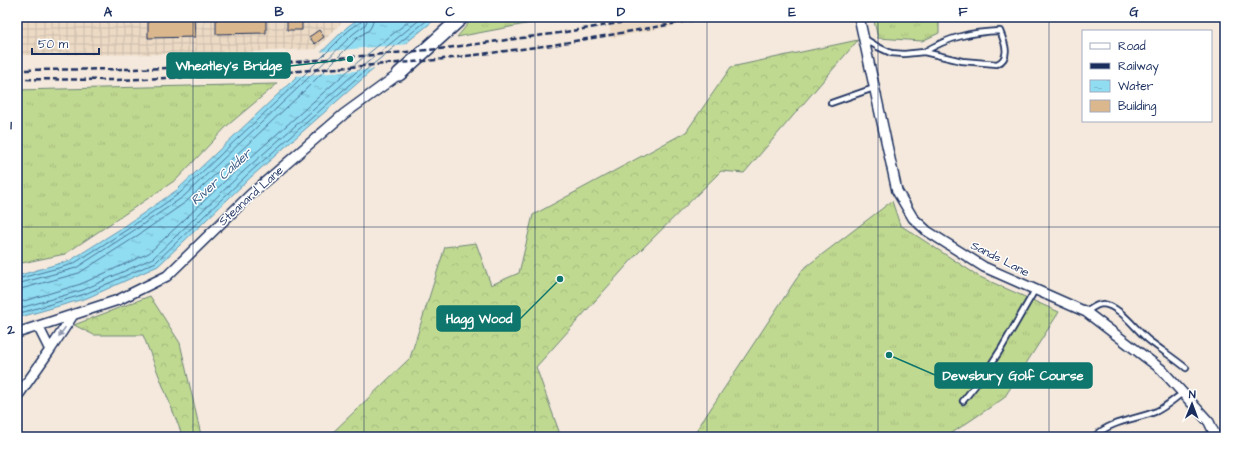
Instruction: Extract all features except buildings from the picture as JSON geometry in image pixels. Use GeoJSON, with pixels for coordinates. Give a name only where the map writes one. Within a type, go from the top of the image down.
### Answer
{"type":"FeatureCollection","features":[{"type":"Feature","properties":{"kind":"street","name":"Steanard Lane"},"geometry":{"type":"LineString","coordinates":[[17,333],[118,300],[167,276],[250,195],[344,114],[399,74],[462,17]]}},
{"type":"Feature","properties":{"kind":"street","name":"Sands Lane"},"geometry":{"type":"LineString","coordinates":[[859,17],[897,190],[913,218],[927,232],[984,267],[1086,312],[1161,369],[1209,422],[1216,437]]}},
{"type":"Feature","properties":{"kind":"street"},"geometry":{"type":"LineString","coordinates":[[17,397],[73,315]]}},
{"type":"Feature","properties":{"kind":"street"},"geometry":{"type":"LineString","coordinates":[[38,326],[50,350]]}},
{"type":"Feature","properties":{"kind":"lane"},"geometry":{"type":"LineString","coordinates":[[863,38],[891,53],[904,54],[924,52],[962,61],[997,64],[1002,62],[1006,55],[1005,43],[1000,32],[965,34],[948,40],[924,52]]}},
{"type":"Feature","properties":{"kind":"lane"},"geometry":{"type":"LineString","coordinates":[[831,103],[874,88]]}},
{"type":"Feature","properties":{"kind":"lane"},"geometry":{"type":"LineString","coordinates":[[963,401],[998,355],[1035,290]]}},
{"type":"Feature","properties":{"kind":"lane"},"geometry":{"type":"LineString","coordinates":[[1086,312],[1095,306],[1102,304],[1113,308],[1150,341],[1168,353],[1186,368]]}},
{"type":"Feature","properties":{"kind":"lane"},"geometry":{"type":"LineString","coordinates":[[1094,437],[1104,429],[1118,423],[1157,411],[1166,406],[1183,392]]}},
{"type":"Feature","properties":{"kind":"shaded area"},"geometry":{"type":"Polygon","coordinates":[[[17,17],[349,17],[342,22],[316,49],[198,54],[17,55],[17,17]]]}},
{"type":"Feature","properties":{"kind":"shaded area"},"geometry":{"type":"Polygon","coordinates":[[[608,17],[719,17],[611,38],[608,17]]]}},
{"type":"Feature","properties":{"kind":"green space"},"geometry":{"type":"Polygon","coordinates":[[[474,17],[563,17],[457,37],[474,17]]]}},
{"type":"Feature","properties":{"kind":"green space"},"geometry":{"type":"Polygon","coordinates":[[[873,17],[939,17],[939,33],[922,41],[878,38],[873,17]]]}},
{"type":"Feature","properties":{"kind":"green space"},"geometry":{"type":"Polygon","coordinates":[[[858,40],[744,173],[721,171],[637,254],[536,367],[561,437],[328,437],[410,358],[445,247],[476,243],[491,285],[519,273],[533,215],[686,132],[731,67],[858,40]]]}},
{"type":"Feature","properties":{"kind":"green space"},"geometry":{"type":"Polygon","coordinates":[[[277,84],[228,125],[177,179],[65,254],[17,264],[17,90],[277,84]]]}},
{"type":"Feature","properties":{"kind":"green space"},"geometry":{"type":"Polygon","coordinates":[[[892,201],[900,225],[980,277],[1059,312],[1004,398],[946,437],[692,437],[803,269],[892,201]]]}},
{"type":"Feature","properties":{"kind":"green space"},"geometry":{"type":"Polygon","coordinates":[[[150,296],[180,343],[201,435],[183,437],[143,335],[94,335],[74,325],[150,296]]]}},
{"type":"Feature","properties":{"kind":"water","name":"River Calder"},"geometry":{"type":"Polygon","coordinates":[[[361,17],[438,17],[369,73],[251,177],[158,266],[87,298],[17,318],[17,276],[71,260],[125,226],[177,190],[347,27],[361,17]]]}},
{"type":"Feature","properties":{"kind":"pier"},"geometry":{"type":"Polygon","coordinates":[[[408,44],[376,69],[295,76],[319,52],[408,44]]]}},
{"type":"Feature","properties":{"kind":"railway"},"geometry":{"type":"LineString","coordinates":[[17,70],[133,69],[262,65],[439,49],[559,33],[656,17]]}},
{"type":"Feature","properties":{"kind":"railway"},"geometry":{"type":"LineString","coordinates":[[17,79],[116,80],[262,74],[436,60],[552,45],[707,17]]}},
{"type":"Feature","properties":{"kind":"place","name":"Wheatley's Bridge"},"geometry":{"type":"Point","coordinates":[350,59]}},
{"type":"Feature","properties":{"kind":"place","name":"Hagg Wood"},"geometry":{"type":"Point","coordinates":[560,279]}},
{"type":"Feature","properties":{"kind":"place","name":"Dewsbury Golf Course"},"geometry":{"type":"Point","coordinates":[889,355]}}]}
